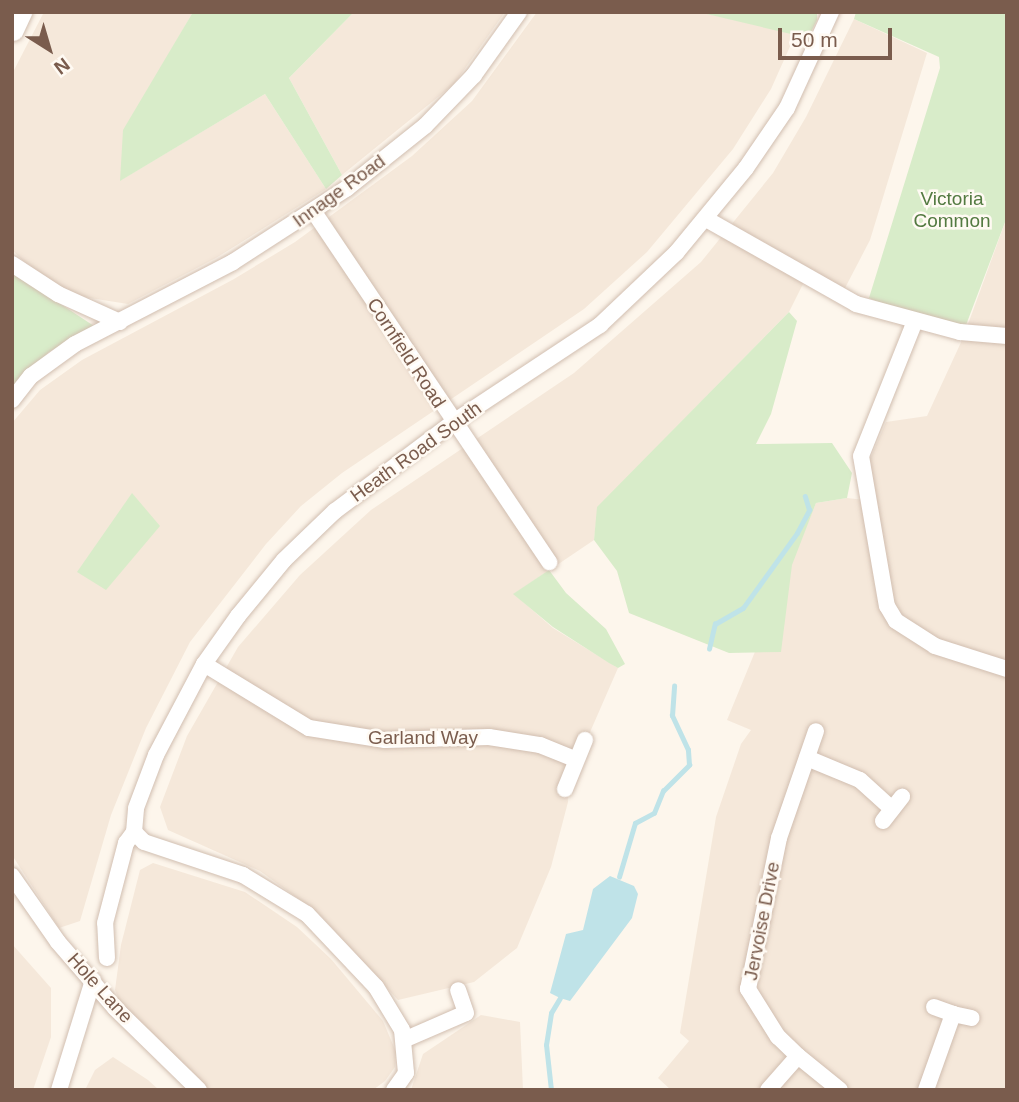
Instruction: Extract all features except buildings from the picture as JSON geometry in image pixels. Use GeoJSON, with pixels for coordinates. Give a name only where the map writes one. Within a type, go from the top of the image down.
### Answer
{"type":"FeatureCollection","features":[{"type":"Feature","properties":{"kind":"main road"},"geometry":{"type":"LineString","coordinates":[[12,29],[20,12]]}},
{"type":"Feature","properties":{"kind":"street","name":"Innage Road"},"geometry":{"type":"LineString","coordinates":[[12,400],[31,376],[75,344],[120,322],[314,212],[425,126],[481,67],[519,12]]}},
{"type":"Feature","properties":{"kind":"street","name":"Heath Road South"},"geometry":{"type":"LineString","coordinates":[[107,958],[105,923],[127,843],[134,832],[136,808],[156,755],[204,664],[284,560],[335,511],[452,423],[600,325],[706,219],[788,108],[831,12]]}},
{"type":"Feature","properties":{"kind":"street","name":"Cornfield Road"},"geometry":{"type":"LineString","coordinates":[[314,212],[452,423],[548,562]]}},
{"type":"Feature","properties":{"kind":"street"},"geometry":{"type":"LineString","coordinates":[[706,219],[814,284],[856,304],[960,332],[1007,336]]}},
{"type":"Feature","properties":{"kind":"street"},"geometry":{"type":"LineString","coordinates":[[12,264],[58,294],[120,322]]}},
{"type":"Feature","properties":{"kind":"street"},"geometry":{"type":"LineString","coordinates":[[915,321],[861,456],[887,606],[896,621],[935,646],[1007,669]]}},
{"type":"Feature","properties":{"kind":"street","name":"Garland Way"},"geometry":{"type":"LineString","coordinates":[[204,664],[309,728],[385,740],[489,737],[540,746],[574,759]]}},
{"type":"Feature","properties":{"kind":"street","name":"Jervoise Drive"},"geometry":{"type":"LineString","coordinates":[[817,731],[779,838],[748,989],[778,1037],[841,1090]]}},
{"type":"Feature","properties":{"kind":"street"},"geometry":{"type":"LineString","coordinates":[[565,789],[574,759],[585,740]]}},
{"type":"Feature","properties":{"kind":"street"},"geometry":{"type":"LineString","coordinates":[[807,758],[860,780],[892,809]]}},
{"type":"Feature","properties":{"kind":"street"},"geometry":{"type":"LineString","coordinates":[[134,832],[144,842],[243,875],[301,909],[376,987],[405,1039],[406,1073],[394,1090]]}},
{"type":"Feature","properties":{"kind":"street","name":"Hole Lane"},"geometry":{"type":"LineString","coordinates":[[12,876],[58,942],[199,1090]]}},
{"type":"Feature","properties":{"kind":"street"},"geometry":{"type":"LineString","coordinates":[[58,1090],[93,980]]}},
{"type":"Feature","properties":{"kind":"street"},"geometry":{"type":"LineString","coordinates":[[405,1039],[466,1013],[458,990]]}},
{"type":"Feature","properties":{"kind":"street"},"geometry":{"type":"LineString","coordinates":[[934,1007],[972,1018]]}},
{"type":"Feature","properties":{"kind":"street"},"geometry":{"type":"LineString","coordinates":[[926,1090],[953,1014]]}},
{"type":"Feature","properties":{"kind":"street"},"geometry":{"type":"LineString","coordinates":[[768,1090],[798,1056]]}},
{"type":"Feature","properties":{"kind":"shaded area"},"geometry":{"type":"Polygon","coordinates":[[[44,12],[193,12],[161,68],[121,180],[265,94],[326,189],[216,258],[128,304],[71,295],[33,270],[12,250],[12,74],[44,12]]]}},
{"type":"Feature","properties":{"kind":"shaded area"},"geometry":{"type":"Polygon","coordinates":[[[354,12],[505,12],[454,84],[342,175],[289,78],[354,12]]]}},
{"type":"Feature","properties":{"kind":"shaded area"},"geometry":{"type":"Polygon","coordinates":[[[537,12],[698,12],[796,33],[771,89],[733,149],[647,252],[584,309],[342,473],[301,506],[266,544],[190,642],[146,728],[111,815],[80,921],[59,928],[12,855],[12,423],[40,390],[82,360],[234,279],[295,242],[412,156],[472,101],[537,12]]]}},
{"type":"Feature","properties":{"kind":"shaded area"},"geometry":{"type":"Polygon","coordinates":[[[854,19],[927,53],[870,240],[844,290],[806,278],[789,312],[598,507],[594,540],[514,594],[553,628],[618,668],[567,785],[568,802],[551,867],[517,948],[474,982],[398,1000],[318,913],[260,871],[168,830],[160,807],[187,736],[238,647],[300,575],[371,510],[574,373],[701,262],[773,173],[806,117],[854,19]]]}},
{"type":"Feature","properties":{"kind":"shaded area"},"geometry":{"type":"Polygon","coordinates":[[[1007,217],[1007,1090],[671,1090],[658,1078],[689,1041],[680,1033],[716,817],[741,744],[751,730],[727,720],[816,503],[847,498],[874,501],[868,464],[886,422],[927,416],[963,338],[1007,217]]]}},
{"type":"Feature","properties":{"kind":"shaded area"},"geometry":{"type":"Polygon","coordinates":[[[153,863],[245,892],[297,927],[331,959],[383,1021],[396,1052],[395,1067],[385,1081],[373,1090],[206,1090],[121,1005],[115,990],[121,945],[140,870],[153,863]]]}},
{"type":"Feature","properties":{"kind":"shaded area"},"geometry":{"type":"Polygon","coordinates":[[[12,944],[51,988],[51,1037],[33,1090],[12,1090],[12,944]]]}},
{"type":"Feature","properties":{"kind":"shaded area"},"geometry":{"type":"Polygon","coordinates":[[[481,1015],[520,1022],[523,1090],[411,1090],[423,1054],[481,1015]]]}},
{"type":"Feature","properties":{"kind":"shaded area"},"geometry":{"type":"Polygon","coordinates":[[[113,1057],[159,1090],[85,1090],[95,1070],[113,1057]]]}},
{"type":"Feature","properties":{"kind":"green space"},"geometry":{"type":"Polygon","coordinates":[[[193,12],[354,12],[289,78],[342,175],[326,189],[265,94],[120,181],[123,130],[193,12]]]}},
{"type":"Feature","properties":{"kind":"green space"},"geometry":{"type":"Polygon","coordinates":[[[698,12],[817,12],[817,20],[808,38],[698,12]]]}},
{"type":"Feature","properties":{"kind":"green space","name":"Victoria Common"},"geometry":{"type":"Polygon","coordinates":[[[856,12],[1007,12],[1007,217],[966,325],[903,313],[869,298],[940,68],[939,57],[854,19],[856,12]]]}},
{"type":"Feature","properties":{"kind":"green space"},"geometry":{"type":"Polygon","coordinates":[[[12,272],[94,326],[49,352],[12,389],[12,272]]]}},
{"type":"Feature","properties":{"kind":"green space"},"geometry":{"type":"Polygon","coordinates":[[[789,312],[797,321],[771,414],[756,444],[832,443],[852,473],[847,498],[816,503],[792,565],[781,652],[729,653],[629,613],[617,571],[594,540],[597,507],[789,312]]]}},
{"type":"Feature","properties":{"kind":"green space"},"geometry":{"type":"Polygon","coordinates":[[[132,493],[160,526],[106,590],[77,572],[132,493]]]}},
{"type":"Feature","properties":{"kind":"green space"},"geometry":{"type":"Polygon","coordinates":[[[549,570],[566,593],[606,629],[625,664],[618,668],[609,663],[553,627],[513,594],[549,570]]]}},
{"type":"Feature","properties":{"kind":"water"},"geometry":{"type":"Polygon","coordinates":[[[610,876],[634,886],[638,894],[632,918],[570,1001],[560,998],[550,993],[566,934],[583,930],[593,889],[610,876]]]}},
{"type":"Feature","properties":{"kind":"waterway"},"geometry":{"type":"LineString","coordinates":[[709,649],[715,624],[743,608],[797,533],[809,510],[805,497]]}},
{"type":"Feature","properties":{"kind":"waterway"},"geometry":{"type":"LineString","coordinates":[[619,877],[635,823],[654,813],[663,791],[689,765],[688,750],[672,716],[674,686]]}},
{"type":"Feature","properties":{"kind":"waterway"},"geometry":{"type":"LineString","coordinates":[[551,1090],[546,1045],[551,1013],[560,998]]}}]}
